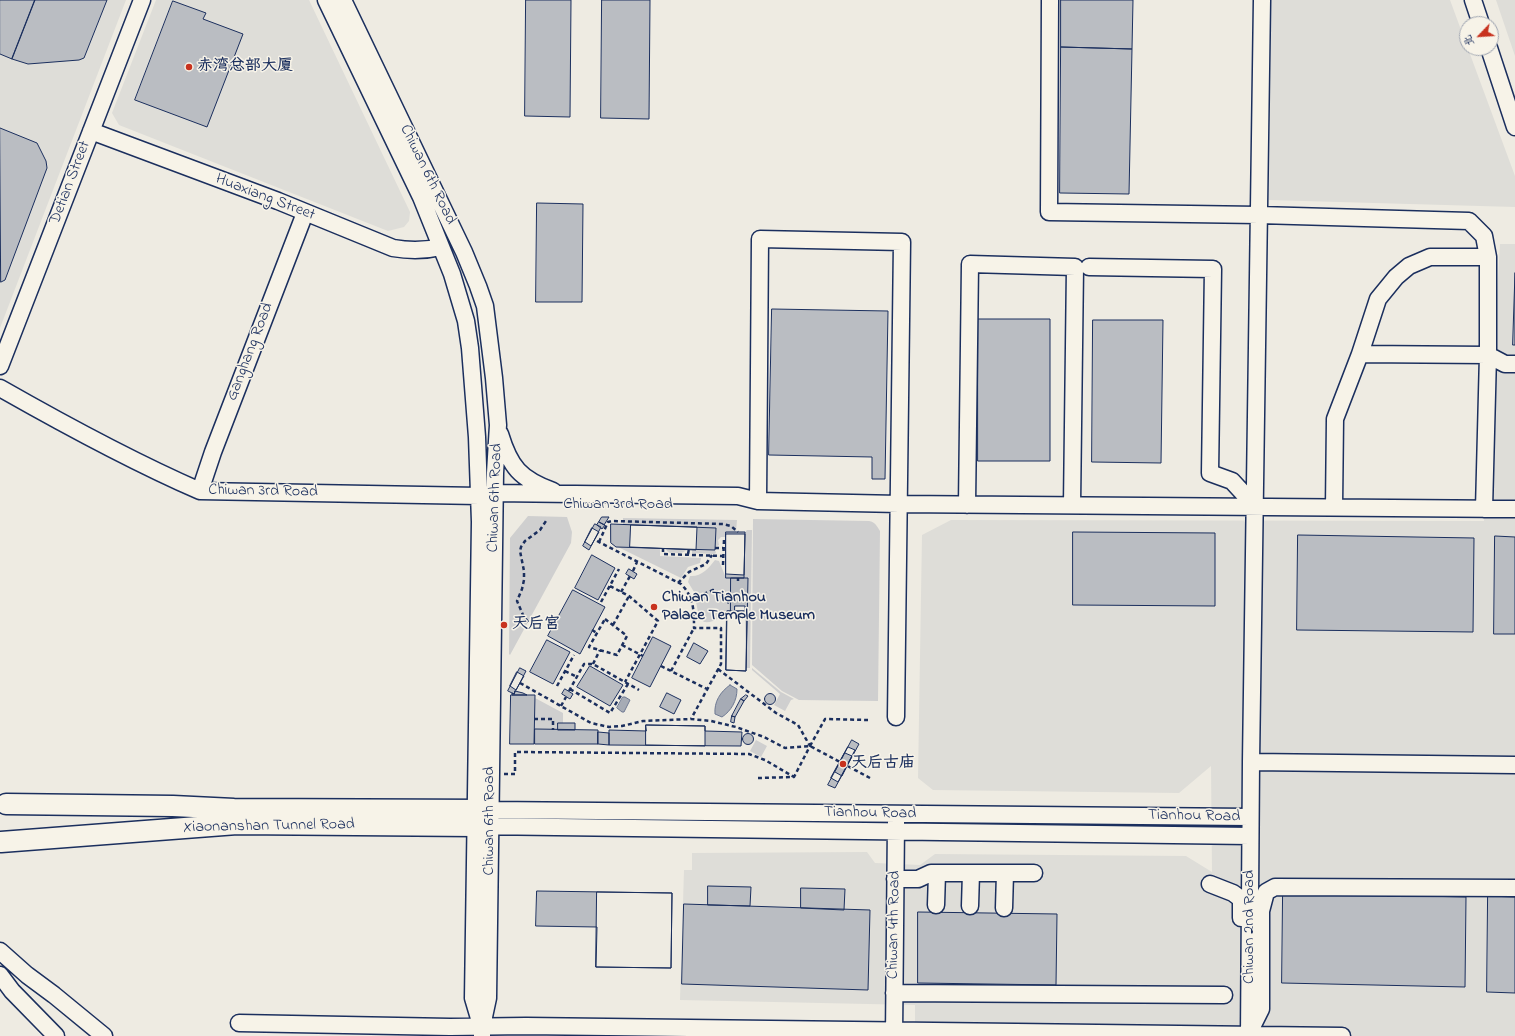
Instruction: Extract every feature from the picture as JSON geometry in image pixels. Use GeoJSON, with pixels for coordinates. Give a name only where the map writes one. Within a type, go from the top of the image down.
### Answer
{"type":"FeatureCollection","features":[{"type":"Feature","properties":{"kind":"main road","name":"Xiaonanshan Tunnel Road"},"geometry":{"type":"LineString","coordinates":[[6,804],[173,806],[483,818]]}},
{"type":"Feature","properties":{"kind":"main road","name":"Xiaonanshan Tunnel Road"},"geometry":{"type":"LineString","coordinates":[[1,842],[237,824],[483,818]]}},
{"type":"Feature","properties":{"kind":"street","name":"Detian Street"},"geometry":{"type":"LineString","coordinates":[[0,366],[142,0]]}},
{"type":"Feature","properties":{"kind":"street","name":"Chiwan 6th Road"},"geometry":{"type":"LineString","coordinates":[[326,0],[421,197],[452,274],[460,300],[470,348],[475,406],[489,498]]}},
{"type":"Feature","properties":{"kind":"street","name":"Chiwan 6th Road"},"geometry":{"type":"LineString","coordinates":[[343,0],[464,252],[478,286],[486,313],[498,426],[489,498],[483,818],[473,998],[482,1031]]}},
{"type":"Feature","properties":{"kind":"street"},"geometry":{"type":"LineString","coordinates":[[1050,0],[1049,212],[1259,215],[1469,221],[1484,236],[1488,256],[1488,355],[1484,509]]}},
{"type":"Feature","properties":{"kind":"street","name":"Chiwan 2nd Road"},"geometry":{"type":"LineString","coordinates":[[1249,1035],[1250,818],[1262,0]]}},
{"type":"Feature","properties":{"kind":"street"},"geometry":{"type":"LineString","coordinates":[[1473,0],[1478,16]]}},
{"type":"Feature","properties":{"kind":"street"},"geometry":{"type":"LineString","coordinates":[[1492,56],[1515,127]]}},
{"type":"Feature","properties":{"kind":"street","name":"Huaxiang Street"},"geometry":{"type":"LineString","coordinates":[[91,131],[278,202],[393,248],[409,251],[424,251],[441,247]]}},
{"type":"Feature","properties":{"kind":"street","name":"Ganghang Road"},"geometry":{"type":"LineString","coordinates":[[200,491],[213,452],[305,213]]}},
{"type":"Feature","properties":{"kind":"street"},"geometry":{"type":"LineString","coordinates":[[758,501],[760,239],[902,242],[896,717]]}},
{"type":"Feature","properties":{"kind":"street"},"geometry":{"type":"LineString","coordinates":[[1334,507],[1335,419],[1360,354],[1378,299],[1396,277],[1409,266],[1430,258],[1488,256]]}},
{"type":"Feature","properties":{"kind":"street"},"geometry":{"type":"LineString","coordinates":[[967,505],[970,264],[1075,267],[1072,505]]}},
{"type":"Feature","properties":{"kind":"street"},"geometry":{"type":"LineString","coordinates":[[1089,267],[1213,269],[1210,473],[1232,481],[1255,506]]}},
{"type":"Feature","properties":{"kind":"street"},"geometry":{"type":"LineString","coordinates":[[1360,354],[1488,355],[1505,364],[1515,364]]}},
{"type":"Feature","properties":{"kind":"street","name":"Chiwan 3rd Road"},"geometry":{"type":"LineString","coordinates":[[0,388],[78,432],[168,477],[200,491],[737,505],[758,501],[967,505],[1515,509]]}},
{"type":"Feature","properties":{"kind":"street"},"geometry":{"type":"LineString","coordinates":[[498,426],[505,450],[518,471],[533,482],[564,495]]}},
{"type":"Feature","properties":{"kind":"street","name":"Chiwan 3rd Road"},"geometry":{"type":"LineString","coordinates":[[489,498],[564,495],[738,496],[758,501]]}},
{"type":"Feature","properties":{"kind":"street"},"geometry":{"type":"LineString","coordinates":[[1251,762],[1515,765]]}},
{"type":"Feature","properties":{"kind":"street","name":"Tianhou Road"},"geometry":{"type":"LineString","coordinates":[[483,818],[896,814],[1250,818]]}},
{"type":"Feature","properties":{"kind":"street","name":"Chiwan 4th Road"},"geometry":{"type":"LineString","coordinates":[[894,1034],[896,814]]}},
{"type":"Feature","properties":{"kind":"street","name":"Tianhou Road"},"geometry":{"type":"LineString","coordinates":[[483,818],[896,831],[1250,836]]}},
{"type":"Feature","properties":{"kind":"street"},"geometry":{"type":"LineString","coordinates":[[895,879],[918,879],[931,873],[1034,873]]}},
{"type":"Feature","properties":{"kind":"street"},"geometry":{"type":"LineString","coordinates":[[936,905],[937,873]]}},
{"type":"Feature","properties":{"kind":"street"},"geometry":{"type":"LineString","coordinates":[[970,906],[971,873]]}},
{"type":"Feature","properties":{"kind":"street"},"geometry":{"type":"LineString","coordinates":[[1004,908],[1005,873]]}},
{"type":"Feature","properties":{"kind":"street"},"geometry":{"type":"LineString","coordinates":[[1210,884],[1233,893],[1241,899],[1240,1007],[1249,1035]]}},
{"type":"Feature","properties":{"kind":"street"},"geometry":{"type":"LineString","coordinates":[[1249,1035],[1261,1008],[1261,911],[1266,892],[1275,888],[1515,888]]}},
{"type":"Feature","properties":{"kind":"street"},"geometry":{"type":"LineString","coordinates":[[0,951],[27,975],[104,1036]]}},
{"type":"Feature","properties":{"kind":"street"},"geometry":{"type":"LineString","coordinates":[[0,975],[12,991],[56,1036]]}},
{"type":"Feature","properties":{"kind":"street"},"geometry":{"type":"LineString","coordinates":[[894,993],[1224,996]]}},
{"type":"Feature","properties":{"kind":"street"},"geometry":{"type":"LineString","coordinates":[[239,1023],[482,1031],[1342,1036]]}},
{"type":"Feature","properties":{"kind":"path"},"geometry":{"type":"LineString","coordinates":[[528,622],[517,601],[522,589],[524,571],[520,551],[525,541],[540,530],[546,521]]}},
{"type":"Feature","properties":{"kind":"path"},"geometry":{"type":"LineString","coordinates":[[671,670],[694,628],[694,610],[687,590],[678,583],[598,541],[608,522],[612,521],[723,524],[731,526],[738,532]]}},
{"type":"Feature","properties":{"kind":"path"},"geometry":{"type":"LineString","coordinates":[[723,565],[724,540]]}},
{"type":"Feature","properties":{"kind":"path"},"geometry":{"type":"LineString","coordinates":[[663,548],[663,554],[723,556]]}},
{"type":"Feature","properties":{"kind":"path"},"geometry":{"type":"LineString","coordinates":[[716,548],[723,548]]}},
{"type":"Feature","properties":{"kind":"path"},"geometry":{"type":"LineString","coordinates":[[688,554],[689,549]]}},
{"type":"Feature","properties":{"kind":"path"},"geometry":{"type":"LineString","coordinates":[[678,583],[689,572],[706,564],[712,555]]}},
{"type":"Feature","properties":{"kind":"path"},"geometry":{"type":"LineString","coordinates":[[633,571],[637,562]]}},
{"type":"Feature","properties":{"kind":"path"},"geometry":{"type":"LineString","coordinates":[[601,602],[619,569]]}},
{"type":"Feature","properties":{"kind":"path"},"geometry":{"type":"LineString","coordinates":[[621,592],[630,576]]}},
{"type":"Feature","properties":{"kind":"path"},"geometry":{"type":"LineString","coordinates":[[610,586],[629,596],[658,621],[642,655],[626,683],[610,713],[570,690],[584,664],[593,664],[626,683],[638,690]]}},
{"type":"Feature","properties":{"kind":"path"},"geometry":{"type":"LineString","coordinates":[[690,596],[699,596],[713,590],[724,595],[730,605]]}},
{"type":"Feature","properties":{"kind":"path"},"geometry":{"type":"LineString","coordinates":[[614,625],[629,596]]}},
{"type":"Feature","properties":{"kind":"path"},"geometry":{"type":"LineString","coordinates":[[605,619],[627,636],[617,655],[589,647],[597,633],[605,619]]}},
{"type":"Feature","properties":{"kind":"path"},"geometry":{"type":"LineString","coordinates":[[690,719],[721,664],[721,628],[694,628]]}},
{"type":"Feature","properties":{"kind":"path"},"geometry":{"type":"LineString","coordinates":[[592,630],[597,633]]}},
{"type":"Feature","properties":{"kind":"path"},"geometry":{"type":"LineString","coordinates":[[622,645],[642,655]]}},
{"type":"Feature","properties":{"kind":"path"},"geometry":{"type":"LineString","coordinates":[[593,664],[600,650]]}},
{"type":"Feature","properties":{"kind":"path"},"geometry":{"type":"LineString","coordinates":[[557,686],[574,655]]}},
{"type":"Feature","properties":{"kind":"path"},"geometry":{"type":"LineString","coordinates":[[661,666],[706,689]]}},
{"type":"Feature","properties":{"kind":"path"},"geometry":{"type":"LineString","coordinates":[[718,669],[776,713],[798,725],[810,746],[870,778]]}},
{"type":"Feature","properties":{"kind":"path"},"geometry":{"type":"LineString","coordinates":[[566,670],[577,677]]}},
{"type":"Feature","properties":{"kind":"path"},"geometry":{"type":"LineString","coordinates":[[520,683],[591,723],[600,726],[622,726],[644,721],[690,719],[711,721],[764,736],[786,748],[810,746]]}},
{"type":"Feature","properties":{"kind":"path"},"geometry":{"type":"LineString","coordinates":[[561,706],[566,697]]}},
{"type":"Feature","properties":{"kind":"path"},"geometry":{"type":"LineString","coordinates":[[794,777],[825,718],[868,720]]}},
{"type":"Feature","properties":{"kind":"path"},"geometry":{"type":"LineString","coordinates":[[534,719],[554,719],[553,730]]}},
{"type":"Feature","properties":{"kind":"path"},"geometry":{"type":"LineString","coordinates":[[515,774],[515,752],[749,754],[765,760],[794,777]]}},
{"type":"Feature","properties":{"kind":"path"},"geometry":{"type":"LineString","coordinates":[[758,778],[794,777]]}},
{"type":"Feature","properties":{"kind":"shaded area"},"geometry":{"type":"Polygon","coordinates":[[[0,0],[126,0],[0,328],[0,0]]]}},
{"type":"Feature","properties":{"kind":"shaded area"},"geometry":{"type":"Polygon","coordinates":[[[156,0],[309,0],[410,212],[409,221],[404,227],[388,231],[119,125],[112,113],[156,0]]]}},
{"type":"Feature","properties":{"kind":"shaded area"},"geometry":{"type":"Polygon","coordinates":[[[1271,0],[1450,0],[1459,24],[1459,56],[1471,56],[1515,176],[1515,207],[1269,200],[1271,0]]]}},
{"type":"Feature","properties":{"kind":"shaded area"},"geometry":{"type":"Polygon","coordinates":[[[1496,0],[1515,0],[1515,56],[1496,0]]]}},
{"type":"Feature","properties":{"kind":"shaded area"},"geometry":{"type":"Polygon","coordinates":[[[1500,244],[1515,244],[1515,1036],[915,1036],[915,1005],[680,1000],[684,870],[692,870],[692,853],[867,852],[875,863],[920,865],[935,854],[1186,856],[1212,872],[1211,766],[1179,793],[933,790],[918,778],[922,535],[951,520],[1484,521],[1500,244]]]}},
{"type":"Feature","properties":{"kind":"shaded area"},"geometry":{"type":"Polygon","coordinates":[[[528,516],[567,517],[572,532],[571,543],[510,655],[510,538],[528,516]]]}},
{"type":"Feature","properties":{"kind":"shaded area"},"geometry":{"type":"Polygon","coordinates":[[[623,518],[737,520],[736,532],[727,532],[726,537],[721,537],[718,540],[719,545],[715,547],[716,528],[623,525],[623,518]]]}},
{"type":"Feature","properties":{"kind":"shaded area"},"geometry":{"type":"Polygon","coordinates":[[[753,519],[869,521],[878,527],[880,531],[878,701],[799,700],[782,691],[752,665],[753,519]]]}},
{"type":"Feature","properties":{"kind":"shaded area"},"geometry":{"type":"Polygon","coordinates":[[[747,530],[752,530],[750,668],[746,668],[744,578],[745,532],[747,530]]]}},
{"type":"Feature","properties":{"kind":"shaded area"},"geometry":{"type":"Polygon","coordinates":[[[618,547],[660,548],[660,556],[701,558],[700,563],[688,567],[681,578],[618,547]]]}},
{"type":"Feature","properties":{"kind":"shaded area"},"geometry":{"type":"Polygon","coordinates":[[[666,549],[687,549],[681,553],[670,553],[666,549]]]}},
{"type":"Feature","properties":{"kind":"shaded area"},"geometry":{"type":"Polygon","coordinates":[[[715,549],[716,553],[714,554],[692,553],[692,550],[715,549]]]}},
{"type":"Feature","properties":{"kind":"shaded area"},"geometry":{"type":"Polygon","coordinates":[[[715,560],[719,561],[726,578],[731,578],[730,611],[725,611],[714,621],[704,622],[699,617],[694,592],[688,582],[690,576],[698,575],[707,569],[715,560]]]}},
{"type":"Feature","properties":{"kind":"shaded area"},"geometry":{"type":"Polygon","coordinates":[[[752,668],[781,692],[794,699],[791,700],[785,711],[774,705],[780,694],[752,670],[752,668]]]}},
{"type":"Feature","properties":{"kind":"shaded area"},"geometry":{"type":"Polygon","coordinates":[[[730,685],[737,689],[735,702],[731,709],[722,717],[715,714],[717,701],[723,691],[730,685]]]}},
{"type":"Feature","properties":{"kind":"shaded area"},"geometry":{"type":"Polygon","coordinates":[[[623,697],[630,700],[624,712],[622,712],[617,708],[623,697]]]}},
{"type":"Feature","properties":{"kind":"shaded area"},"geometry":{"type":"Polygon","coordinates":[[[535,698],[563,713],[563,723],[558,723],[558,730],[534,729],[535,698]]]}},
{"type":"Feature","properties":{"kind":"shaded area"},"geometry":{"type":"Polygon","coordinates":[[[756,740],[767,746],[761,757],[750,751],[756,740]]]}},
{"type":"Feature","properties":{"kind":"building"},"geometry":{"type":"Polygon","coordinates":[[[0,0],[35,0],[12,59],[0,54],[0,0]]]}},
{"type":"Feature","properties":{"kind":"building"},"geometry":{"type":"Polygon","coordinates":[[[35,0],[107,0],[84,58],[79,60],[28,64],[12,59],[35,0]]]}},
{"type":"Feature","properties":{"kind":"building"},"geometry":{"type":"Polygon","coordinates":[[[526,0],[571,0],[570,117],[525,116],[526,0]]]}},
{"type":"Feature","properties":{"kind":"building"},"geometry":{"type":"Polygon","coordinates":[[[602,0],[650,0],[649,119],[601,118],[602,0]]]}},
{"type":"Feature","properties":{"kind":"building"},"geometry":{"type":"Polygon","coordinates":[[[1061,0],[1133,0],[1132,49],[1061,47],[1061,0]]]}},
{"type":"Feature","properties":{"kind":"building","name":"赤湾总部大厦"},"geometry":{"type":"Polygon","coordinates":[[[173,1],[206,13],[203,19],[243,34],[207,127],[135,100],[173,1]]]}},
{"type":"Feature","properties":{"kind":"building"},"geometry":{"type":"Polygon","coordinates":[[[1061,47],[1132,49],[1129,194],[1060,193],[1061,47]]]}},
{"type":"Feature","properties":{"kind":"building"},"geometry":{"type":"Polygon","coordinates":[[[0,128],[37,143],[46,161],[47,168],[5,280],[1,282],[0,128]]]}},
{"type":"Feature","properties":{"kind":"building"},"geometry":{"type":"Polygon","coordinates":[[[537,203],[583,204],[582,302],[536,302],[537,203]]]}},
{"type":"Feature","properties":{"kind":"building"},"geometry":{"type":"Polygon","coordinates":[[[1515,273],[1515,345],[1513,345],[1515,273]]]}},
{"type":"Feature","properties":{"kind":"building"},"geometry":{"type":"Polygon","coordinates":[[[772,309],[888,311],[885,479],[872,479],[872,457],[769,455],[772,309]]]}},
{"type":"Feature","properties":{"kind":"building"},"geometry":{"type":"Polygon","coordinates":[[[978,319],[1050,319],[1050,461],[978,461],[978,319]]]}},
{"type":"Feature","properties":{"kind":"building"},"geometry":{"type":"Polygon","coordinates":[[[1093,320],[1163,320],[1161,463],[1092,462],[1093,320]]]}},
{"type":"Feature","properties":{"kind":"building"},"geometry":{"type":"Polygon","coordinates":[[[602,517],[609,517],[604,525],[599,522],[602,517]]]}},
{"type":"Feature","properties":{"kind":"building"},"geometry":{"type":"Polygon","coordinates":[[[599,522],[605,525],[602,529],[597,525],[599,522]]]}},
{"type":"Feature","properties":{"kind":"building"},"geometry":{"type":"Polygon","coordinates":[[[595,524],[601,527],[589,550],[583,546],[595,524]]]}},
{"type":"Feature","properties":{"kind":"building"},"geometry":{"type":"Polygon","coordinates":[[[611,524],[716,528],[715,550],[616,547],[611,543],[611,524]]]}},
{"type":"Feature","properties":{"kind":"building"},"geometry":{"type":"Polygon","coordinates":[[[631,525],[697,527],[696,550],[630,547],[631,525]]]}},
{"type":"Feature","properties":{"kind":"building"},"geometry":{"type":"Polygon","coordinates":[[[592,528],[599,532],[591,546],[585,542],[592,528]]]}},
{"type":"Feature","properties":{"kind":"building"},"geometry":{"type":"Polygon","coordinates":[[[726,532],[745,532],[744,578],[726,578],[726,532]]]}},
{"type":"Feature","properties":{"kind":"building"},"geometry":{"type":"Polygon","coordinates":[[[1073,532],[1215,533],[1215,606],[1073,605],[1073,532]]]}},
{"type":"Feature","properties":{"kind":"building"},"geometry":{"type":"Polygon","coordinates":[[[726,534],[745,534],[744,575],[726,574],[726,534]]]}},
{"type":"Feature","properties":{"kind":"building"},"geometry":{"type":"Polygon","coordinates":[[[1298,535],[1474,538],[1473,632],[1297,630],[1298,535]]]}},
{"type":"Feature","properties":{"kind":"building"},"geometry":{"type":"Polygon","coordinates":[[[1495,536],[1515,537],[1515,634],[1494,634],[1495,536]]]}},
{"type":"Feature","properties":{"kind":"building"},"geometry":{"type":"Polygon","coordinates":[[[592,555],[615,568],[598,600],[575,588],[592,555]]]}},
{"type":"Feature","properties":{"kind":"building"},"geometry":{"type":"Polygon","coordinates":[[[629,569],[637,574],[634,579],[626,574],[629,569]]]}},
{"type":"Feature","properties":{"kind":"building"},"geometry":{"type":"Polygon","coordinates":[[[731,578],[748,578],[746,671],[726,670],[727,611],[730,611],[731,578]]]}},
{"type":"Feature","properties":{"kind":"building"},"geometry":{"type":"Polygon","coordinates":[[[573,590],[605,607],[580,654],[548,636],[573,590]]]}},
{"type":"Feature","properties":{"kind":"building"},"geometry":{"type":"Polygon","coordinates":[[[735,606],[745,606],[745,611],[735,611],[735,606]]]}},
{"type":"Feature","properties":{"kind":"building"},"geometry":{"type":"Polygon","coordinates":[[[727,611],[747,611],[746,671],[726,670],[727,611]]]}},
{"type":"Feature","properties":{"kind":"building"},"geometry":{"type":"Polygon","coordinates":[[[653,637],[671,646],[650,687],[632,678],[653,637]]]}},
{"type":"Feature","properties":{"kind":"building"},"geometry":{"type":"Polygon","coordinates":[[[547,640],[570,652],[553,684],[530,672],[547,640]]]}},
{"type":"Feature","properties":{"kind":"building"},"geometry":{"type":"Polygon","coordinates":[[[694,643],[708,651],[700,664],[687,657],[694,643]]]}},
{"type":"Feature","properties":{"kind":"building"},"geometry":{"type":"Polygon","coordinates":[[[590,666],[623,685],[610,706],[577,687],[590,666]]]}},
{"type":"Feature","properties":{"kind":"building"},"geometry":{"type":"Polygon","coordinates":[[[520,668],[526,671],[514,694],[508,691],[520,668]]]}},
{"type":"Feature","properties":{"kind":"building"},"geometry":{"type":"Polygon","coordinates":[[[517,672],[524,676],[516,690],[510,686],[517,672]]]}},
{"type":"Feature","properties":{"kind":"building"},"geometry":{"type":"Polygon","coordinates":[[[565,689],[573,694],[570,699],[562,694],[565,689]]]}},
{"type":"Feature","properties":{"kind":"building"},"geometry":{"type":"Polygon","coordinates":[[[515,691],[523,693],[527,695],[512,695],[515,691]]]}},
{"type":"Feature","properties":{"kind":"building"},"geometry":{"type":"Polygon","coordinates":[[[667,693],[681,700],[674,714],[660,707],[667,693]]]}},
{"type":"Feature","properties":{"kind":"building"},"geometry":{"type":"Polygon","coordinates":[[[770,693],[774,695],[776,699],[774,703],[770,705],[766,703],[764,699],[766,695],[770,693]]]}},
{"type":"Feature","properties":{"kind":"building"},"geometry":{"type":"Polygon","coordinates":[[[511,695],[535,695],[534,744],[510,744],[511,695]]]}},
{"type":"Feature","properties":{"kind":"building"},"geometry":{"type":"Polygon","coordinates":[[[746,695],[748,696],[744,701],[741,699],[746,695]]]}},
{"type":"Feature","properties":{"kind":"building"},"geometry":{"type":"Polygon","coordinates":[[[741,699],[744,701],[735,717],[732,716],[741,699]]]}},
{"type":"Feature","properties":{"kind":"building"},"geometry":{"type":"Polygon","coordinates":[[[732,716],[735,717],[734,723],[731,722],[732,716]]]}},
{"type":"Feature","properties":{"kind":"building"},"geometry":{"type":"Polygon","coordinates":[[[558,723],[575,723],[575,730],[558,730],[558,723]]]}},
{"type":"Feature","properties":{"kind":"building"},"geometry":{"type":"Polygon","coordinates":[[[646,725],[705,726],[705,731],[742,732],[741,746],[609,745],[609,730],[646,731],[646,725]]]}},
{"type":"Feature","properties":{"kind":"building"},"geometry":{"type":"Polygon","coordinates":[[[646,725],[705,726],[705,746],[646,745],[646,725]]]}},
{"type":"Feature","properties":{"kind":"building"},"geometry":{"type":"Polygon","coordinates":[[[535,729],[598,730],[598,744],[535,744],[535,729]]]}},
{"type":"Feature","properties":{"kind":"building"},"geometry":{"type":"Polygon","coordinates":[[[598,732],[609,733],[609,745],[598,744],[598,732]]]}},
{"type":"Feature","properties":{"kind":"building"},"geometry":{"type":"Polygon","coordinates":[[[748,733],[752,735],[754,739],[752,743],[748,745],[744,743],[742,739],[744,735],[748,733]]]}},
{"type":"Feature","properties":{"kind":"building"},"geometry":{"type":"Polygon","coordinates":[[[852,740],[859,744],[835,788],[828,785],[852,740]]]}},
{"type":"Feature","properties":{"kind":"building"},"geometry":{"type":"Polygon","coordinates":[[[848,747],[855,750],[838,782],[831,778],[848,747]]]}},
{"type":"Feature","properties":{"kind":"building"},"geometry":{"type":"Polygon","coordinates":[[[845,753],[852,756],[842,776],[835,772],[845,753]]]}},
{"type":"Feature","properties":{"kind":"building"},"geometry":{"type":"Polygon","coordinates":[[[708,886],[751,887],[750,906],[708,905],[708,886]]]}},
{"type":"Feature","properties":{"kind":"building"},"geometry":{"type":"Polygon","coordinates":[[[801,888],[845,889],[844,910],[801,908],[801,888]]]}},
{"type":"Feature","properties":{"kind":"building"},"geometry":{"type":"Polygon","coordinates":[[[537,891],[672,893],[671,968],[596,967],[597,927],[536,926],[537,891]]]}},
{"type":"Feature","properties":{"kind":"building"},"geometry":{"type":"Polygon","coordinates":[[[597,892],[672,893],[671,968],[596,967],[597,892]]]}},
{"type":"Feature","properties":{"kind":"building"},"geometry":{"type":"Polygon","coordinates":[[[1283,893],[1466,897],[1465,987],[1282,983],[1283,893]]]}},
{"type":"Feature","properties":{"kind":"building"},"geometry":{"type":"Polygon","coordinates":[[[1488,896],[1515,897],[1515,993],[1487,992],[1488,896]]]}},
{"type":"Feature","properties":{"kind":"building"},"geometry":{"type":"Polygon","coordinates":[[[684,904],[870,910],[868,990],[682,984],[684,904]]]}},
{"type":"Feature","properties":{"kind":"building"},"geometry":{"type":"Polygon","coordinates":[[[918,912],[1057,914],[1056,985],[918,983],[918,912]]]}},
{"type":"Feature","properties":{"kind":"place","name":"赤湾总部大厦"},"geometry":{"type":"Point","coordinates":[189,67]}},
{"type":"Feature","properties":{"kind":"place","name":"Chiwan Tianhou Palace Temple Museum"},"geometry":{"type":"Point","coordinates":[654,607]}},
{"type":"Feature","properties":{"kind":"place","name":"天后宫"},"geometry":{"type":"Point","coordinates":[504,625]}},
{"type":"Feature","properties":{"kind":"place","name":"天后古庙"},"geometry":{"type":"Point","coordinates":[843,764]}}]}
